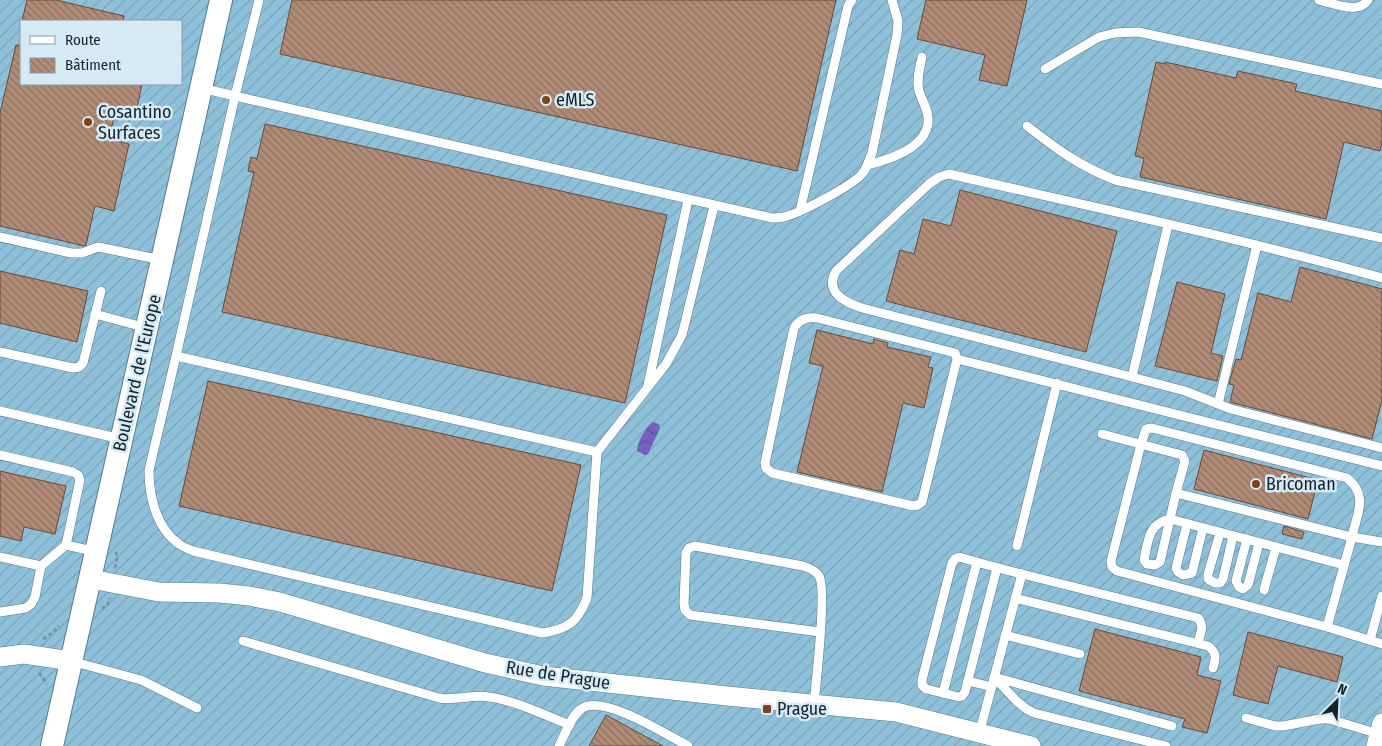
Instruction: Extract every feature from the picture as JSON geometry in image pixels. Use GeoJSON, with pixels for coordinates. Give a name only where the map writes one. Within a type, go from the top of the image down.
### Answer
{"type":"FeatureCollection","features":[{"type":"Feature","properties":{"kind":"street","name":"Boulevard de l'Europe"},"geometry":{"type":"LineString","coordinates":[[52,746],[221,0]]}},
{"type":"Feature","properties":{"kind":"street","name":"Rue de Prague"},"geometry":{"type":"LineString","coordinates":[[91,580],[159,592],[220,593],[280,602],[485,663],[543,676],[896,712],[1031,746]]}},
{"type":"Feature","properties":{"kind":"street"},"geometry":{"type":"LineString","coordinates":[[0,657],[24,654],[71,661]]}},
{"type":"Feature","properties":{"kind":"lane"},"geometry":{"type":"LineString","coordinates":[[259,0],[149,470],[152,500],[159,520],[178,544],[192,551],[542,633],[558,630],[572,624],[582,611],[587,598],[596,452],[666,364],[682,335],[714,206]]}},
{"type":"Feature","properties":{"kind":"lane"},"geometry":{"type":"LineString","coordinates":[[800,211],[848,6],[852,0]]}},
{"type":"Feature","properties":{"kind":"lane"},"geometry":{"type":"LineString","coordinates":[[201,88],[772,218],[800,211],[853,182],[867,165],[872,153],[897,35],[898,21],[892,0]]}},
{"type":"Feature","properties":{"kind":"lane"},"geometry":{"type":"LineString","coordinates":[[1319,0],[1354,8],[1365,4],[1368,0]]}},
{"type":"Feature","properties":{"kind":"lane"},"geometry":{"type":"LineString","coordinates":[[1045,69],[1099,37],[1116,33],[1138,32],[1382,84]]}},
{"type":"Feature","properties":{"kind":"lane"},"geometry":{"type":"LineString","coordinates":[[867,165],[896,156],[923,136],[928,124],[928,113],[919,92],[917,81],[922,57]]}},
{"type":"Feature","properties":{"kind":"lane"},"geometry":{"type":"LineString","coordinates":[[1027,126],[1063,154],[1087,168],[1115,180],[1382,238]]}},
{"type":"Feature","properties":{"kind":"lane"},"geometry":{"type":"LineString","coordinates":[[1382,278],[1257,245],[949,174],[939,177],[929,184],[836,271],[833,278],[834,291],[840,298],[862,308],[1132,377],[1184,391],[1218,404],[1382,448]]}},
{"type":"Feature","properties":{"kind":"lane"},"geometry":{"type":"LineString","coordinates":[[647,388],[688,200]]}},
{"type":"Feature","properties":{"kind":"lane"},"geometry":{"type":"LineString","coordinates":[[1132,377],[1168,224]]}},
{"type":"Feature","properties":{"kind":"lane"},"geometry":{"type":"LineString","coordinates":[[0,237],[71,253],[82,253],[98,247],[162,260]]}},
{"type":"Feature","properties":{"kind":"lane"},"geometry":{"type":"LineString","coordinates":[[1218,404],[1257,245]]}},
{"type":"Feature","properties":{"kind":"lane"},"geometry":{"type":"LineString","coordinates":[[0,352],[79,368],[83,363],[101,292]]}},
{"type":"Feature","properties":{"kind":"lane"},"geometry":{"type":"LineString","coordinates":[[95,314],[147,328]]}},
{"type":"Feature","properties":{"kind":"lane"},"geometry":{"type":"LineString","coordinates":[[808,317],[817,318],[955,353],[957,359],[922,502],[918,505],[913,506],[772,473],[766,468],[765,463],[794,328],[799,321],[808,317]]}},
{"type":"Feature","properties":{"kind":"lane"},"geometry":{"type":"LineString","coordinates":[[176,356],[596,452]]}},
{"type":"Feature","properties":{"kind":"lane"},"geometry":{"type":"LineString","coordinates":[[957,359],[1382,466]]}},
{"type":"Feature","properties":{"kind":"lane"},"geometry":{"type":"LineString","coordinates":[[1017,546],[1057,383]]}},
{"type":"Feature","properties":{"kind":"lane"},"geometry":{"type":"LineString","coordinates":[[0,410],[122,440]]}},
{"type":"Feature","properties":{"kind":"lane"},"geometry":{"type":"LineString","coordinates":[[1328,627],[1360,504],[1360,493],[1354,484],[1347,478],[1152,428],[1146,429],[1111,561],[1112,566],[1117,571],[1328,627],[1382,644]]}},
{"type":"Feature","properties":{"kind":"lane"},"geometry":{"type":"LineString","coordinates":[[1102,434],[1184,457],[1185,461],[1176,493],[1170,519],[1160,562],[1155,566],[1147,564],[1144,560],[1152,530],[1162,521],[1170,519],[1344,565]]}},
{"type":"Feature","properties":{"kind":"lane"},"geometry":{"type":"LineString","coordinates":[[0,455],[73,472],[80,480],[66,544],[41,566],[32,604],[26,608],[0,612]]}},
{"type":"Feature","properties":{"kind":"lane"},"geometry":{"type":"LineString","coordinates":[[1176,493],[1382,542]]}},
{"type":"Feature","properties":{"kind":"lane"},"geometry":{"type":"LineString","coordinates":[[1188,524],[1176,568],[1183,575],[1192,573],[1203,528]]}},
{"type":"Feature","properties":{"kind":"lane"},"geometry":{"type":"LineString","coordinates":[[1220,532],[1208,574],[1208,578],[1215,583],[1220,583],[1223,579],[1234,536]]}},
{"type":"Feature","properties":{"kind":"lane"},"geometry":{"type":"LineString","coordinates":[[1247,539],[1236,581],[1239,588],[1243,589],[1248,585],[1259,543]]}},
{"type":"Feature","properties":{"kind":"lane"},"geometry":{"type":"LineString","coordinates":[[66,544],[97,552]]}},
{"type":"Feature","properties":{"kind":"lane"},"geometry":{"type":"LineString","coordinates":[[814,704],[820,632],[822,587],[820,577],[813,570],[803,566],[696,546],[690,548],[686,553],[684,603],[685,610],[690,615],[820,632]]}},
{"type":"Feature","properties":{"kind":"lane"},"geometry":{"type":"LineString","coordinates":[[1264,590],[1276,547]]}},
{"type":"Feature","properties":{"kind":"lane"},"geometry":{"type":"LineString","coordinates":[[0,557],[41,566]]}},
{"type":"Feature","properties":{"kind":"lane"},"geometry":{"type":"LineString","coordinates":[[997,568],[968,681],[962,696],[959,697],[926,688],[922,685],[922,680],[952,564],[954,559],[959,557],[1198,618],[1202,622],[1198,643]]}},
{"type":"Feature","properties":{"kind":"lane"},"geometry":{"type":"LineString","coordinates":[[943,693],[978,562]]}},
{"type":"Feature","properties":{"kind":"lane"},"geometry":{"type":"LineString","coordinates":[[979,734],[1022,574]]}},
{"type":"Feature","properties":{"kind":"lane"},"geometry":{"type":"LineString","coordinates":[[1370,640],[1382,596]]}},
{"type":"Feature","properties":{"kind":"lane"},"geometry":{"type":"LineString","coordinates":[[1015,598],[1208,646],[1214,650],[1216,656],[1213,668]]}},
{"type":"Feature","properties":{"kind":"lane"},"geometry":{"type":"LineString","coordinates":[[1006,635],[1080,654]]}},
{"type":"Feature","properties":{"kind":"lane"},"geometry":{"type":"LineString","coordinates":[[243,640],[438,698],[448,700],[476,696],[502,700],[570,725]]}},
{"type":"Feature","properties":{"kind":"lane"},"geometry":{"type":"LineString","coordinates":[[71,661],[142,680],[197,708]]}},
{"type":"Feature","properties":{"kind":"lane"},"geometry":{"type":"LineString","coordinates":[[994,677],[1172,726]]}},
{"type":"Feature","properties":{"kind":"lane"},"geometry":{"type":"LineString","coordinates":[[994,677],[1017,702],[1034,714],[1166,746]]}},
{"type":"Feature","properties":{"kind":"lane"},"geometry":{"type":"LineString","coordinates":[[968,681],[992,687]]}},
{"type":"Feature","properties":{"kind":"lane"},"geometry":{"type":"LineString","coordinates":[[559,746],[581,709],[589,706],[603,706],[620,710],[688,746]]}},
{"type":"Feature","properties":{"kind":"lane"},"geometry":{"type":"LineString","coordinates":[[1246,718],[1275,726],[1320,718],[1379,734]]}},
{"type":"Feature","properties":{"kind":"path"},"geometry":{"type":"LineString","coordinates":[[31,670],[38,673],[46,681],[49,691]]}},
{"type":"Feature","properties":{"kind":"shaded area"},"geometry":{"type":"Polygon","coordinates":[[[0,0],[1382,0],[1382,746],[0,746],[0,0]]]}},
{"type":"Feature","properties":{"kind":"water"},"geometry":{"type":"Polygon","coordinates":[[[653,422],[659,424],[660,428],[648,454],[645,455],[637,451],[637,447],[642,435],[653,422]]]}},
{"type":"Feature","properties":{"kind":"building"},"geometry":{"type":"Polygon","coordinates":[[[27,0],[56,0],[124,16],[123,20],[22,20],[27,0]]]}},
{"type":"Feature","properties":{"kind":"building"},"geometry":{"type":"Polygon","coordinates":[[[292,0],[836,0],[797,171],[280,54],[292,0]]]}},
{"type":"Feature","properties":{"kind":"building"},"geometry":{"type":"Polygon","coordinates":[[[926,0],[1027,0],[1007,86],[979,80],[985,55],[917,39],[926,0]]]}},
{"type":"Feature","properties":{"kind":"building"},"geometry":{"type":"Polygon","coordinates":[[[16,45],[20,46],[20,85],[142,85],[136,113],[116,108],[109,139],[129,144],[114,211],[95,206],[86,245],[0,226],[0,113],[16,45]]]}},
{"type":"Feature","properties":{"kind":"building"},"geometry":{"type":"Polygon","coordinates":[[[1156,62],[1165,64],[1165,62],[1236,78],[1238,71],[1297,84],[1295,91],[1382,111],[1380,151],[1344,142],[1326,219],[1140,177],[1144,158],[1135,156],[1156,62]]]}},
{"type":"Feature","properties":{"kind":"building"},"geometry":{"type":"Polygon","coordinates":[[[265,124],[667,215],[625,403],[222,312],[254,172],[248,171],[251,157],[257,159],[265,124]]]}},
{"type":"Feature","properties":{"kind":"building"},"geometry":{"type":"Polygon","coordinates":[[[960,190],[1117,231],[1086,352],[886,301],[900,250],[914,254],[923,219],[951,226],[960,190]]]}},
{"type":"Feature","properties":{"kind":"building"},"geometry":{"type":"Polygon","coordinates":[[[1300,267],[1382,289],[1382,400],[1372,439],[1230,402],[1234,385],[1229,384],[1236,359],[1241,360],[1258,293],[1291,302],[1300,267]]]}},
{"type":"Feature","properties":{"kind":"building"},"geometry":{"type":"Polygon","coordinates":[[[0,271],[88,291],[77,342],[0,323],[0,271]]]}},
{"type":"Feature","properties":{"kind":"building"},"geometry":{"type":"Polygon","coordinates":[[[1177,282],[1225,294],[1211,353],[1223,356],[1217,381],[1155,366],[1177,282]]]}},
{"type":"Feature","properties":{"kind":"building"},"geometry":{"type":"Polygon","coordinates":[[[817,330],[873,344],[874,339],[888,343],[887,347],[931,357],[928,367],[933,368],[924,408],[903,403],[882,492],[797,472],[823,366],[809,363],[817,330]]]}},
{"type":"Feature","properties":{"kind":"building"},"geometry":{"type":"Polygon","coordinates":[[[208,381],[581,465],[552,591],[179,506],[208,381]]]}},
{"type":"Feature","properties":{"kind":"building","name":"Bricoman"},"geometry":{"type":"Polygon","coordinates":[[[1204,450],[1318,480],[1308,519],[1194,489],[1204,450]]]}},
{"type":"Feature","properties":{"kind":"building"},"geometry":{"type":"Polygon","coordinates":[[[0,471],[66,486],[55,534],[24,527],[21,541],[0,536],[0,471]]]}},
{"type":"Feature","properties":{"kind":"building"},"geometry":{"type":"Polygon","coordinates":[[[1284,526],[1304,532],[1302,539],[1282,534],[1284,526]]]}},
{"type":"Feature","properties":{"kind":"building"},"geometry":{"type":"Polygon","coordinates":[[[1095,629],[1201,657],[1197,675],[1221,681],[1207,733],[1182,727],[1185,719],[1079,691],[1095,629]]]}},
{"type":"Feature","properties":{"kind":"building"},"geometry":{"type":"Polygon","coordinates":[[[1248,632],[1343,657],[1337,682],[1278,666],[1268,704],[1233,695],[1248,632]]]}},
{"type":"Feature","properties":{"kind":"building"},"geometry":{"type":"Polygon","coordinates":[[[606,715],[663,746],[589,746],[606,715]]]}},
{"type":"Feature","properties":{"kind":"place","name":"eMLS"},"geometry":{"type":"Point","coordinates":[546,100]}},
{"type":"Feature","properties":{"kind":"place","name":"Cosantino Surfaces"},"geometry":{"type":"Point","coordinates":[88,122]}},
{"type":"Feature","properties":{"kind":"place","name":"Bricoman"},"geometry":{"type":"Point","coordinates":[1256,484]}},
{"type":"Feature","properties":{"kind":"place","name":"Prague"},"geometry":{"type":"Point","coordinates":[767,709]}}]}
